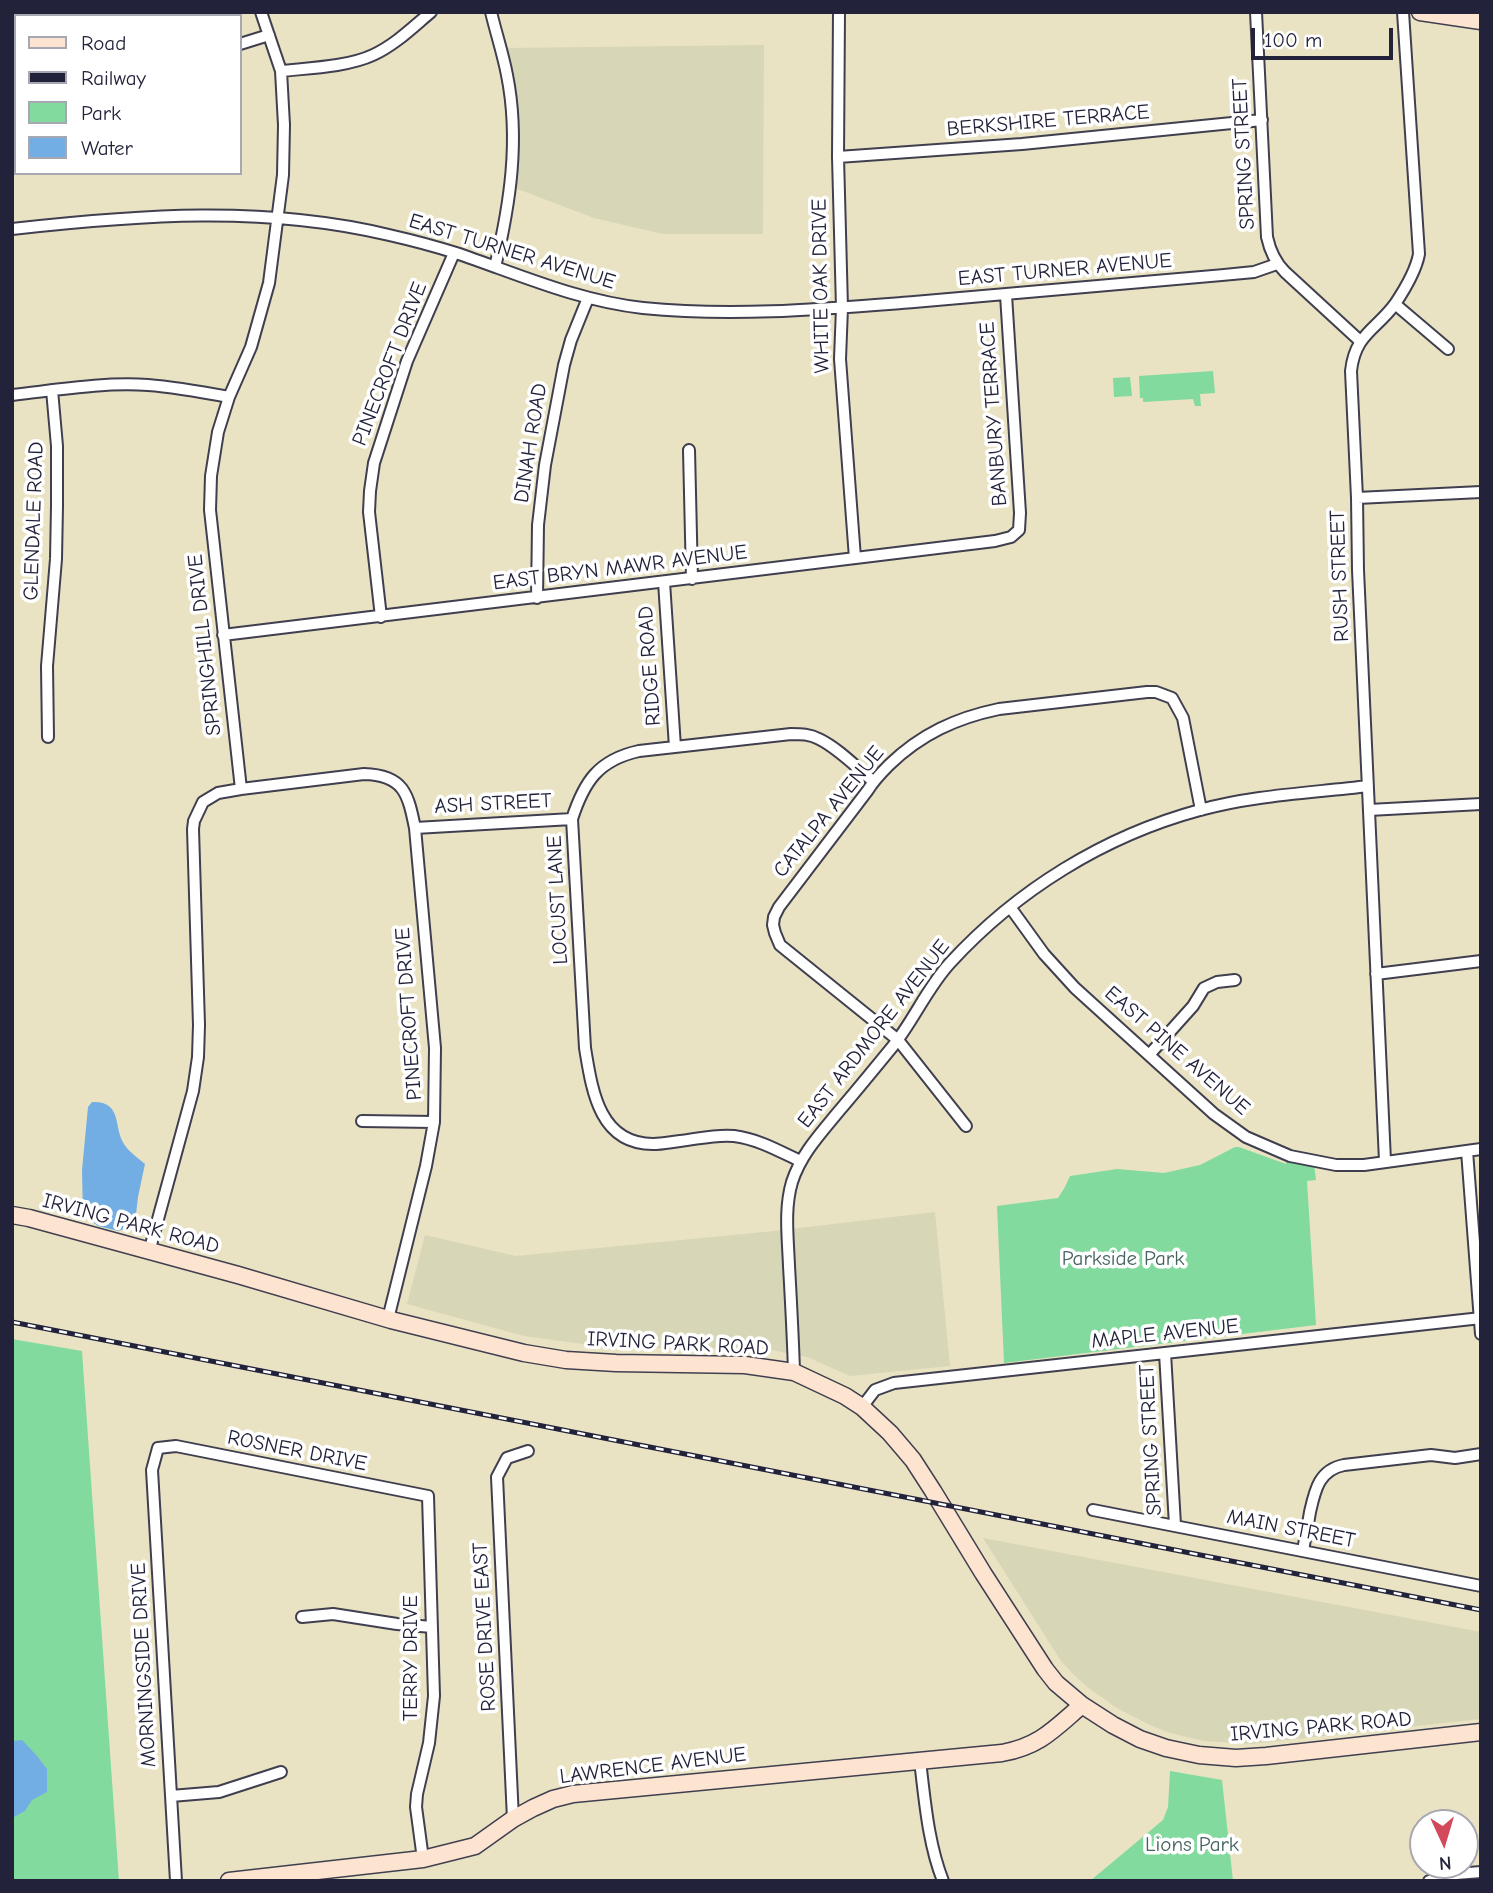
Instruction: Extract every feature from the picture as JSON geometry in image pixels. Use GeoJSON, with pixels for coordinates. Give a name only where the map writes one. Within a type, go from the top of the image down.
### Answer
{"type":"FeatureCollection","features":[{"type":"Feature","properties":{"kind":"main road"},"geometry":{"type":"LineString","coordinates":[[1420,12],[1481,21]]}},
{"type":"Feature","properties":{"kind":"main road","name":"IRVING PARK ROAD"},"geometry":{"type":"LineString","coordinates":[[12,1215],[29,1217],[388,1319],[510,1350],[566,1360],[745,1364],[794,1372],[845,1396],[862,1407],[890,1433],[913,1460],[1034,1653],[1056,1683],[1113,1726],[1148,1742],[1189,1753],[1236,1758],[1481,1732]]}},
{"type":"Feature","properties":{"kind":"main road","name":"LAWRENCE AVENUE"},"geometry":{"type":"LineString","coordinates":[[229,1881],[423,1859],[475,1846],[513,1819],[553,1799],[573,1794],[1018,1750],[1044,1738],[1082,1705]]}},
{"type":"Feature","properties":{"kind":"street","name":"SPRINGHILL DRIVE"},"geometry":{"type":"LineString","coordinates":[[241,789],[210,510],[215,444],[229,397],[251,347],[263,308],[271,272],[284,175],[281,71],[261,12]]}},
{"type":"Feature","properties":{"kind":"street"},"geometry":{"type":"LineString","coordinates":[[281,71],[370,57],[404,35],[430,12]]}},
{"type":"Feature","properties":{"kind":"street"},"geometry":{"type":"LineString","coordinates":[[491,12],[507,74],[513,131],[511,192],[495,267]]}},
{"type":"Feature","properties":{"kind":"street","name":"WHITE OAK DRIVE"},"geometry":{"type":"LineString","coordinates":[[839,12],[838,157],[842,308],[840,359],[855,558]]}},
{"type":"Feature","properties":{"kind":"street","name":"SPRING STREET"},"geometry":{"type":"LineString","coordinates":[[1256,12],[1267,237],[1270,249],[1277,264],[1360,341]]}},
{"type":"Feature","properties":{"kind":"street","name":"RUSH STREET"},"geometry":{"type":"LineString","coordinates":[[1385,1161],[1351,371],[1352,357],[1360,341],[1395,304],[1414,270],[1419,254],[1403,12]]}},
{"type":"Feature","properties":{"kind":"street"},"geometry":{"type":"LineString","coordinates":[[242,43],[269,35]]}},
{"type":"Feature","properties":{"kind":"street","name":"BERKSHIRE TERRACE"},"geometry":{"type":"LineString","coordinates":[[838,157],[1022,144],[1262,120]]}},
{"type":"Feature","properties":{"kind":"street","name":"EAST TURNER AVENUE"},"geometry":{"type":"LineString","coordinates":[[12,229],[169,216],[252,216],[330,223],[454,253],[588,299],[641,308],[696,312],[743,313],[842,308],[1006,295],[1254,272],[1277,264]]}},
{"type":"Feature","properties":{"kind":"street","name":"PINECROFT DRIVE"},"geometry":{"type":"LineString","coordinates":[[381,617],[369,512],[374,463],[407,361],[454,253]]}},
{"type":"Feature","properties":{"kind":"street","name":"BANBURY TERRACE"},"geometry":{"type":"LineString","coordinates":[[1006,295],[1019,530]]}},
{"type":"Feature","properties":{"kind":"street","name":"DINAH ROAD"},"geometry":{"type":"LineString","coordinates":[[537,598],[538,524],[545,465],[564,365],[588,299]]}},
{"type":"Feature","properties":{"kind":"street"},"geometry":{"type":"LineString","coordinates":[[1395,304],[1448,349]]}},
{"type":"Feature","properties":{"kind":"street"},"geometry":{"type":"LineString","coordinates":[[12,395],[145,385],[184,388],[229,397]]}},
{"type":"Feature","properties":{"kind":"street","name":"GLENDALE ROAD"},"geometry":{"type":"LineString","coordinates":[[48,737],[47,666],[58,506],[57,446],[52,390]]}},
{"type":"Feature","properties":{"kind":"street"},"geometry":{"type":"LineString","coordinates":[[689,450],[692,579]]}},
{"type":"Feature","properties":{"kind":"street"},"geometry":{"type":"LineString","coordinates":[[1357,498],[1481,492]]}},
{"type":"Feature","properties":{"kind":"street","name":"EAST BRYN MAWR AVENUE"},"geometry":{"type":"LineString","coordinates":[[223,635],[995,541],[1011,537],[1019,530]]}},
{"type":"Feature","properties":{"kind":"street","name":"RIDGE ROAD"},"geometry":{"type":"LineString","coordinates":[[664,582],[675,747]]}},
{"type":"Feature","properties":{"kind":"street","name":"CATALPA AVENUE"},"geometry":{"type":"LineString","coordinates":[[966,1126],[898,1040],[780,945],[773,925],[774,917],[785,897],[873,781],[900,755],[928,734],[953,722],[999,709],[1147,692],[1156,692],[1172,698],[1183,718],[1201,810]]}},
{"type":"Feature","properties":{"kind":"street","name":"LOCUST LANE"},"geometry":{"type":"LineString","coordinates":[[800,1161],[762,1143],[734,1136],[652,1144],[633,1141],[617,1134],[605,1118],[590,1078],[585,1048],[572,819],[580,794],[595,771],[626,754],[675,747],[791,733],[806,734],[829,746],[873,781]]}},
{"type":"Feature","properties":{"kind":"street","name":"ASH STREET"},"geometry":{"type":"LineString","coordinates":[[241,789],[377,774],[401,786],[409,801],[415,828],[572,819]]}},
{"type":"Feature","properties":{"kind":"street","name":"EAST ARDMORE AVENUE"},"geometry":{"type":"LineString","coordinates":[[794,1372],[787,1214],[792,1182],[800,1161],[814,1141],[898,1040],[932,984],[949,964],[986,927],[1058,872],[1098,849],[1146,828],[1201,810],[1250,800],[1368,786]]}},
{"type":"Feature","properties":{"kind":"street"},"geometry":{"type":"LineString","coordinates":[[149,1251],[193,1091],[198,1057],[194,821],[203,802],[218,793],[241,789]]}},
{"type":"Feature","properties":{"kind":"street"},"geometry":{"type":"LineString","coordinates":[[1369,810],[1481,804]]}},
{"type":"Feature","properties":{"kind":"street","name":"PINECROFT DRIVE"},"geometry":{"type":"LineString","coordinates":[[388,1319],[426,1166],[434,1122],[435,1048],[415,828]]}},
{"type":"Feature","properties":{"kind":"street","name":"EAST PINE AVENUE"},"geometry":{"type":"LineString","coordinates":[[1010,907],[1054,966],[1149,1055],[1220,1118],[1246,1137],[1300,1158],[1336,1165],[1364,1165],[1481,1149]]}},
{"type":"Feature","properties":{"kind":"street"},"geometry":{"type":"LineString","coordinates":[[1376,974],[1481,961]]}},
{"type":"Feature","properties":{"kind":"street"},"geometry":{"type":"LineString","coordinates":[[1149,1055],[1193,1006],[1204,988],[1217,982],[1235,980]]}},
{"type":"Feature","properties":{"kind":"street"},"geometry":{"type":"LineString","coordinates":[[362,1121],[434,1122]]}},
{"type":"Feature","properties":{"kind":"street"},"geometry":{"type":"LineString","coordinates":[[1467,1151],[1481,1334]]}},
{"type":"Feature","properties":{"kind":"street","name":"MAPLE AVENUE"},"geometry":{"type":"LineString","coordinates":[[862,1407],[875,1390],[894,1383],[1480,1318]]}},
{"type":"Feature","properties":{"kind":"street","name":"SPRING STREET"},"geometry":{"type":"LineString","coordinates":[[1165,1353],[1175,1525]]}},
{"type":"Feature","properties":{"kind":"street","name":"ROSNER DRIVE"},"geometry":{"type":"LineString","coordinates":[[158,1448],[176,1446],[428,1496]]}},
{"type":"Feature","properties":{"kind":"street","name":"MORNINGSIDE DRIVE"},"geometry":{"type":"LineString","coordinates":[[158,1448],[152,1470],[176,1881]]}},
{"type":"Feature","properties":{"kind":"street","name":"ROSE DRIVE EAST"},"geometry":{"type":"LineString","coordinates":[[513,1819],[497,1477],[507,1458],[528,1451]]}},
{"type":"Feature","properties":{"kind":"street"},"geometry":{"type":"LineString","coordinates":[[1303,1551],[1316,1486],[1332,1469],[1344,1465],[1431,1455],[1455,1458],[1481,1454]]}},
{"type":"Feature","properties":{"kind":"street","name":"TERRY DRIVE"},"geometry":{"type":"LineString","coordinates":[[423,1859],[416,1807],[433,1717],[428,1496]]}},
{"type":"Feature","properties":{"kind":"street","name":"MAIN STREET"},"geometry":{"type":"LineString","coordinates":[[1093,1510],[1481,1586]]}},
{"type":"Feature","properties":{"kind":"street"},"geometry":{"type":"LineString","coordinates":[[302,1616],[332,1614],[432,1627]]}},
{"type":"Feature","properties":{"kind":"street"},"geometry":{"type":"LineString","coordinates":[[920,1761],[933,1850],[943,1881]]}},
{"type":"Feature","properties":{"kind":"street"},"geometry":{"type":"LineString","coordinates":[[171,1796],[219,1792],[281,1772]]}},
{"type":"Feature","properties":{"kind":"street"},"geometry":{"type":"LineString","coordinates":[[1429,1881],[1481,1871]]}},
{"type":"Feature","properties":{"kind":"shaded area"},"geometry":{"type":"Polygon","coordinates":[[[764,45],[763,234],[663,234],[594,218],[515,188],[503,48],[764,45]]]}},
{"type":"Feature","properties":{"kind":"shaded area"},"geometry":{"type":"Polygon","coordinates":[[[935,1212],[950,1366],[850,1376],[807,1357],[771,1350],[590,1345],[524,1336],[407,1304],[425,1235],[516,1256],[935,1212]]]}},
{"type":"Feature","properties":{"kind":"shaded area"},"geometry":{"type":"Polygon","coordinates":[[[983,1538],[1481,1632],[1481,1719],[1251,1744],[1203,1741],[1167,1732],[1117,1708],[1073,1674],[1061,1661],[983,1538]]]}},
{"type":"Feature","properties":{"kind":"green space"},"geometry":{"type":"Polygon","coordinates":[[[1213,371],[1215,393],[1200,394],[1201,406],[1195,406],[1193,399],[1143,402],[1143,398],[1140,398],[1139,376],[1213,371]]]}},
{"type":"Feature","properties":{"kind":"green space"},"geometry":{"type":"Polygon","coordinates":[[[1130,377],[1132,396],[1114,397],[1113,378],[1130,377]]]}},
{"type":"Feature","properties":{"kind":"green space","name":"Parkside Park"},"geometry":{"type":"Polygon","coordinates":[[[1235,1147],[1286,1164],[1287,1160],[1314,1164],[1316,1180],[1307,1181],[1316,1325],[1004,1363],[997,1206],[1058,1198],[1070,1176],[1117,1169],[1164,1173],[1200,1165],[1235,1147]]]}},
{"type":"Feature","properties":{"kind":"green space"},"geometry":{"type":"Polygon","coordinates":[[[12,1339],[82,1351],[119,1881],[12,1881],[12,1339]]]}},
{"type":"Feature","properties":{"kind":"green space","name":"Lions Park"},"geometry":{"type":"Polygon","coordinates":[[[1170,1771],[1222,1780],[1233,1881],[1090,1881],[1163,1820],[1168,1807],[1170,1771]]]}},
{"type":"Feature","properties":{"kind":"water"},"geometry":{"type":"Polygon","coordinates":[[[92,1102],[102,1103],[113,1110],[124,1144],[145,1164],[136,1214],[124,1229],[118,1231],[98,1226],[83,1215],[82,1170],[88,1107],[92,1102]]]}},
{"type":"Feature","properties":{"kind":"water"},"geometry":{"type":"Polygon","coordinates":[[[22,1740],[47,1769],[47,1792],[32,1800],[25,1811],[12,1818],[12,1741],[22,1740]]]}},
{"type":"Feature","properties":{"kind":"railway"},"geometry":{"type":"LineString","coordinates":[[12,1322],[1481,1610]]}}]}
